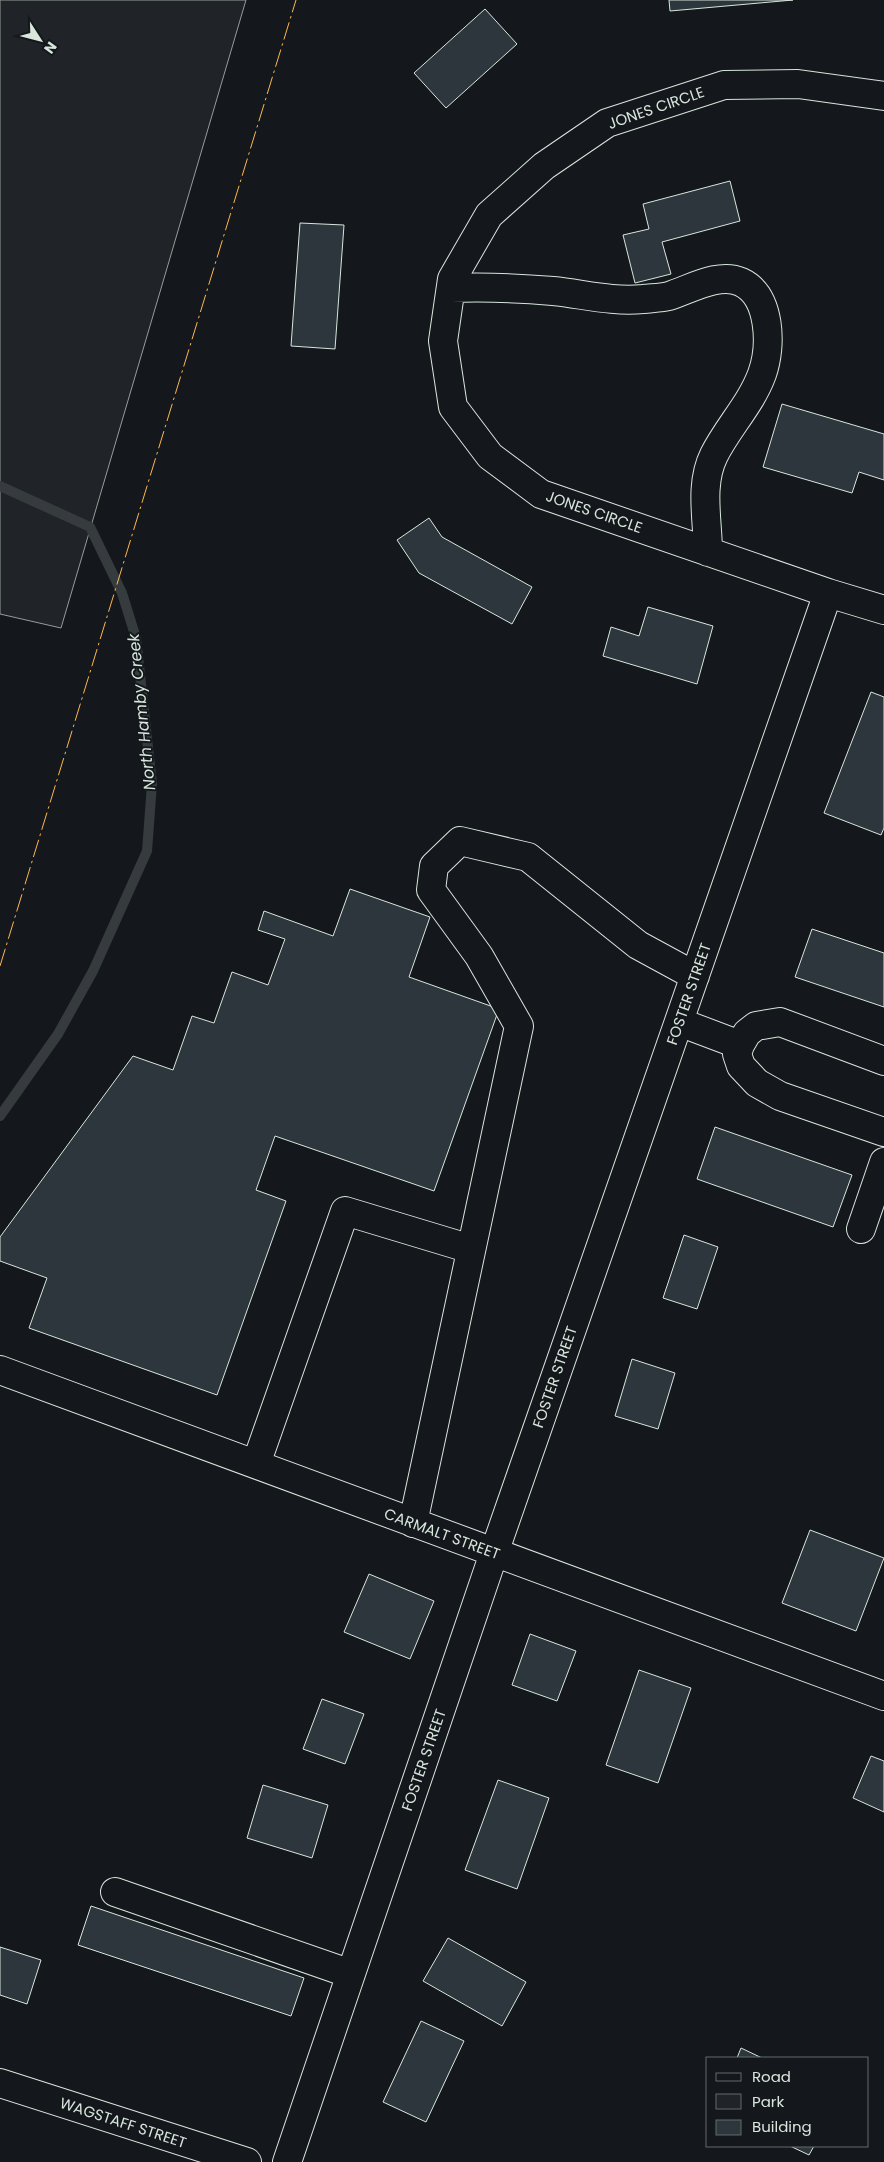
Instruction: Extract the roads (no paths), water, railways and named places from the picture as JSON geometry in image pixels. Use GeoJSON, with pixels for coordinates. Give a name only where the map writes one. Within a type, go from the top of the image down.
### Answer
{"type":"FeatureCollection","features":[{"type":"Feature","properties":{"kind":"street","name":"JONES CIRCLE"},"geometry":{"type":"LineString","coordinates":[[884,96],[798,84],[724,85],[607,123],[544,166],[489,215],[452,279],[443,341],[453,407],[490,456],[541,494],[828,593],[884,610]]}},
{"type":"Feature","properties":{"kind":"street"},"geometry":{"type":"LineString","coordinates":[[451,288],[554,291],[603,298],[637,300],[667,296],[718,279],[729,278],[740,281],[755,291],[765,316],[768,347],[762,373],[756,387],[714,456],[706,492],[705,513],[708,552]]}},
{"type":"Feature","properties":{"kind":"street","name":"FOSTER STREET"},"geometry":{"type":"LineString","coordinates":[[287,2162],[494,1553],[828,593]]}},
{"type":"Feature","properties":{"kind":"street"},"geometry":{"type":"LineString","coordinates":[[414,1523],[519,1026],[479,956],[431,890],[434,866],[460,841],[528,857],[638,945],[695,976]]}},
{"type":"Feature","properties":{"kind":"street"},"geometry":{"type":"LineString","coordinates":[[679,1022],[740,1045]]}},
{"type":"Feature","properties":{"kind":"street"},"geometry":{"type":"LineString","coordinates":[[884,1061],[780,1022],[756,1026],[747,1033],[737,1054],[741,1066],[756,1083],[780,1096],[884,1132]]}},
{"type":"Feature","properties":{"kind":"street"},"geometry":{"type":"LineString","coordinates":[[861,1230],[884,1162]]}},
{"type":"Feature","properties":{"kind":"street"},"geometry":{"type":"LineString","coordinates":[[256,1464],[345,1211],[471,1249]]}},
{"type":"Feature","properties":{"kind":"street","name":"CARMALT STREET"},"geometry":{"type":"LineString","coordinates":[[0,1370],[884,1696]]}},
{"type":"Feature","properties":{"kind":"street"},"geometry":{"type":"LineString","coordinates":[[115,1892],[351,1974]]}},
{"type":"Feature","properties":{"kind":"street","name":"WAGSTAFF STREET"},"geometry":{"type":"LineString","coordinates":[[0,2083],[246,2162]]}},
{"type":"Feature","properties":{"kind":"waterway","name":"North Hamby Creek"},"geometry":{"type":"LineString","coordinates":[[0,486],[90,527],[122,593],[136,638],[152,784],[147,851],[93,971],[58,1034],[0,1116]]}}]}
